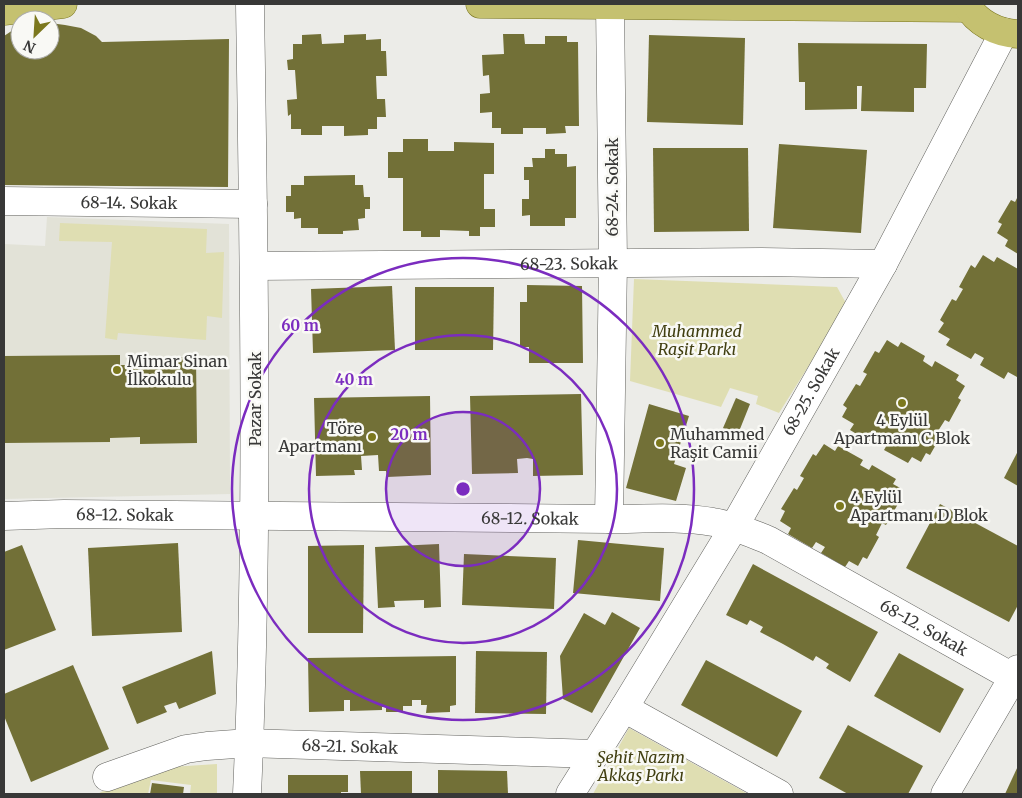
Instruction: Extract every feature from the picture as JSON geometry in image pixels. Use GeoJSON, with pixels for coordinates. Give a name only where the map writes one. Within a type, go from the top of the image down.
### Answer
{"type":"FeatureCollection","features":[{"type":"Feature","properties":{"kind":"main road"},"geometry":{"type":"LineString","coordinates":[[4,11],[63,4]]}},
{"type":"Feature","properties":{"kind":"main road"},"geometry":{"type":"LineString","coordinates":[[480,4],[967,6],[976,17],[989,26],[1011,33]]}},
{"type":"Feature","properties":{"kind":"street","name":"Pazar Sokak"},"geometry":{"type":"LineString","coordinates":[[247,794],[255,516],[250,4]]}},
{"type":"Feature","properties":{"kind":"street","name":"68-24. Sokak"},"geometry":{"type":"LineString","coordinates":[[609,520],[612,262],[610,4]]}},
{"type":"Feature","properties":{"kind":"street","name":"68-25. Sokak"},"geometry":{"type":"LineString","coordinates":[[570,794],[734,527],[1011,33]]}},
{"type":"Feature","properties":{"kind":"street","name":"68-14. Sokak"},"geometry":{"type":"LineString","coordinates":[[4,201],[253,204]]}},
{"type":"Feature","properties":{"kind":"street","name":"68-23. Sokak"},"geometry":{"type":"LineString","coordinates":[[254,266],[612,262],[883,264]]}},
{"type":"Feature","properties":{"kind":"street","name":"68-12. Sokak"},"geometry":{"type":"LineString","coordinates":[[4,516],[64,514],[609,520],[687,519],[713,522],[734,527],[768,540],[1017,675]]}},
{"type":"Feature","properties":{"kind":"street"},"geometry":{"type":"LineString","coordinates":[[944,794],[1017,675]]}},
{"type":"Feature","properties":{"kind":"street"},"geometry":{"type":"LineString","coordinates":[[624,708],[779,794]]}},
{"type":"Feature","properties":{"kind":"street","name":"68-21. Sokak"},"geometry":{"type":"LineString","coordinates":[[107,777],[186,749],[206,746],[249,744],[595,754]]}},
{"type":"Feature","properties":{"kind":"shaded area","name":"Mimar Sinan İlkokulu"},"geometry":{"type":"Polygon","coordinates":[[[47,217],[229,224],[230,494],[4,499],[4,244],[45,246],[47,217]]]}},
{"type":"Feature","properties":{"kind":"green space"},"geometry":{"type":"Polygon","coordinates":[[[60,223],[207,229],[206,253],[224,252],[222,318],[207,316],[206,340],[118,333],[117,340],[105,338],[112,242],[59,241],[60,223]]]}},
{"type":"Feature","properties":{"kind":"green space","name":"Muhammed Raşit Parkı"},"geometry":{"type":"Polygon","coordinates":[[[634,279],[837,287],[847,305],[779,413],[756,404],[758,396],[730,388],[721,407],[630,381],[634,279]]]}},
{"type":"Feature","properties":{"kind":"green space","name":"Şehit Nazım Akkaş Parkı"},"geometry":{"type":"Polygon","coordinates":[[[629,728],[748,794],[593,794],[629,728]]]}},
{"type":"Feature","properties":{"kind":"green space"},"geometry":{"type":"Polygon","coordinates":[[[217,764],[217,794],[190,794],[191,785],[151,780],[148,794],[97,794],[134,777],[171,767],[217,764]]]}},
{"type":"Feature","properties":{"kind":"building"},"geometry":{"type":"Polygon","coordinates":[[[60,24],[81,28],[96,36],[102,42],[229,39],[228,187],[4,185],[4,36],[10,32],[10,60],[60,60],[60,24]]]}},
{"type":"Feature","properties":{"kind":"building"},"geometry":{"type":"Polygon","coordinates":[[[321,34],[322,44],[344,43],[344,35],[366,34],[366,40],[381,39],[381,51],[386,51],[387,76],[376,76],[377,99],[385,99],[386,117],[377,117],[377,129],[368,129],[368,135],[344,136],[344,126],[322,126],[322,135],[301,135],[301,129],[291,129],[291,114],[288,116],[287,100],[297,99],[295,70],[288,70],[287,60],[293,59],[293,44],[302,44],[302,35],[321,34]]]}},
{"type":"Feature","properties":{"kind":"building"},"geometry":{"type":"Polygon","coordinates":[[[503,34],[524,34],[525,44],[545,44],[545,36],[567,36],[567,42],[578,42],[579,126],[565,126],[566,133],[546,134],[546,128],[523,128],[523,134],[501,134],[501,128],[492,128],[492,112],[480,113],[480,94],[490,93],[489,75],[483,76],[482,55],[504,54],[503,34]]]}},
{"type":"Feature","properties":{"kind":"building"},"geometry":{"type":"Polygon","coordinates":[[[649,35],[745,38],[743,125],[647,122],[649,35]]]}},
{"type":"Feature","properties":{"kind":"building"},"geometry":{"type":"Polygon","coordinates":[[[798,43],[927,44],[926,88],[914,88],[914,112],[861,111],[862,86],[857,86],[857,109],[805,110],[805,82],[799,82],[798,43]]]}},
{"type":"Feature","properties":{"kind":"building"},"geometry":{"type":"Polygon","coordinates":[[[403,139],[428,139],[428,151],[454,151],[454,142],[494,143],[494,174],[484,174],[484,209],[495,209],[495,227],[480,227],[480,236],[469,236],[469,231],[440,230],[440,237],[421,237],[421,231],[403,231],[403,178],[388,178],[388,152],[403,152],[403,139]]]}},
{"type":"Feature","properties":{"kind":"building"},"geometry":{"type":"Polygon","coordinates":[[[779,144],[867,150],[861,233],[773,228],[779,144]]]}},
{"type":"Feature","properties":{"kind":"building"},"geometry":{"type":"Polygon","coordinates":[[[653,148],[748,148],[749,231],[654,232],[653,148]]]}},
{"type":"Feature","properties":{"kind":"building"},"geometry":{"type":"Polygon","coordinates":[[[545,149],[555,149],[555,154],[567,154],[567,167],[576,166],[576,218],[565,218],[565,226],[530,226],[530,215],[522,216],[522,199],[529,199],[529,180],[524,180],[524,167],[533,167],[532,158],[545,158],[545,149]]]}},
{"type":"Feature","properties":{"kind":"building"},"geometry":{"type":"Polygon","coordinates":[[[355,175],[355,185],[363,185],[364,197],[370,197],[370,209],[365,209],[365,218],[358,219],[359,230],[343,231],[343,234],[318,234],[318,228],[301,228],[301,218],[294,219],[294,212],[286,212],[286,196],[291,196],[291,185],[304,185],[304,176],[355,175]]]}},
{"type":"Feature","properties":{"kind":"building"},"geometry":{"type":"Polygon","coordinates":[[[1018,196],[1018,254],[1005,246],[1008,240],[997,233],[1002,224],[998,222],[1011,200],[1015,202],[1018,196]]]}},
{"type":"Feature","properties":{"kind":"building"},"geometry":{"type":"Polygon","coordinates":[[[983,255],[994,262],[997,257],[1018,269],[1017,377],[1008,372],[1004,379],[980,365],[984,358],[975,353],[971,359],[946,345],[950,339],[938,332],[944,323],[940,320],[952,299],[956,301],[963,289],[959,287],[971,265],[975,268],[983,255]]]}},
{"type":"Feature","properties":{"kind":"building"},"geometry":{"type":"Polygon","coordinates":[[[527,285],[582,286],[583,363],[529,363],[529,347],[520,347],[520,302],[527,302],[527,285]]]}},
{"type":"Feature","properties":{"kind":"building"},"geometry":{"type":"Polygon","coordinates":[[[392,286],[395,350],[313,353],[311,289],[392,286]]]}},
{"type":"Feature","properties":{"kind":"building"},"geometry":{"type":"Polygon","coordinates":[[[415,287],[494,287],[493,350],[415,350],[415,287]]]}},
{"type":"Feature","properties":{"kind":"building","name":"4 Eylül Apartmanı C Blok"},"geometry":{"type":"Polygon","coordinates":[[[887,340],[898,347],[901,342],[925,356],[923,361],[932,367],[935,361],[959,375],[956,380],[965,386],[958,398],[961,400],[949,422],[945,420],[938,431],[942,434],[930,455],[926,453],[921,462],[912,457],[908,463],[884,450],[888,443],[878,438],[875,445],[850,430],[854,424],[842,417],[847,408],[843,405],[856,384],[860,386],[867,374],[863,372],[875,351],[879,353],[887,340]]]}},
{"type":"Feature","properties":{"kind":"building","name":"Mimar Sinan İlkokulu"},"geometry":{"type":"Polygon","coordinates":[[[120,355],[120,365],[141,365],[141,357],[196,357],[197,443],[140,444],[140,437],[110,438],[110,442],[4,443],[4,356],[120,355]]]}},
{"type":"Feature","properties":{"kind":"building"},"geometry":{"type":"Polygon","coordinates":[[[581,394],[583,475],[533,476],[533,459],[527,458],[517,459],[518,473],[472,474],[470,396],[581,394]]]}},
{"type":"Feature","properties":{"kind":"building","name":"Töre Apartmanı"},"geometry":{"type":"Polygon","coordinates":[[[430,396],[431,475],[387,477],[386,471],[379,471],[378,455],[361,456],[362,470],[354,470],[355,475],[316,476],[314,398],[430,396]]]}},
{"type":"Feature","properties":{"kind":"building"},"geometry":{"type":"Polygon","coordinates":[[[736,398],[750,404],[738,434],[723,428],[736,398]]]}},
{"type":"Feature","properties":{"kind":"building","name":"Muhammed Raşit Camii"},"geometry":{"type":"Polygon","coordinates":[[[649,404],[689,416],[674,464],[686,468],[676,501],[626,488],[649,404]]]}},
{"type":"Feature","properties":{"kind":"building","name":"4 Eylül Apartmanı D Blok"},"geometry":{"type":"Polygon","coordinates":[[[824,444],[835,451],[838,446],[863,460],[860,465],[869,470],[872,465],[896,479],[893,484],[902,489],[895,502],[898,504],[886,525],[882,523],[876,535],[879,537],[867,559],[863,557],[858,566],[849,561],[845,567],[821,553],[825,547],[816,542],[812,548],[788,534],[791,528],[780,521],[785,511],[781,509],[794,488],[797,490],[804,478],[800,476],[813,454],[816,456],[824,444]]]}},
{"type":"Feature","properties":{"kind":"building"},"geometry":{"type":"Polygon","coordinates":[[[1018,451],[1018,486],[1004,478],[1018,451]]]}},
{"type":"Feature","properties":{"kind":"building"},"geometry":{"type":"Polygon","coordinates":[[[940,504],[1018,546],[1018,605],[1009,622],[906,568],[940,504]]]}},
{"type":"Feature","properties":{"kind":"building"},"geometry":{"type":"Polygon","coordinates":[[[578,540],[664,548],[660,601],[573,593],[578,540]]]}},
{"type":"Feature","properties":{"kind":"building"},"geometry":{"type":"Polygon","coordinates":[[[178,543],[182,632],[92,636],[88,548],[178,543]]]}},
{"type":"Feature","properties":{"kind":"building"},"geometry":{"type":"Polygon","coordinates":[[[439,544],[441,607],[424,608],[424,600],[394,601],[395,607],[378,608],[375,547],[439,544]]]}},
{"type":"Feature","properties":{"kind":"building"},"geometry":{"type":"Polygon","coordinates":[[[22,545],[56,630],[4,650],[4,552],[22,545]]]}},
{"type":"Feature","properties":{"kind":"building"},"geometry":{"type":"Polygon","coordinates":[[[364,545],[363,633],[308,633],[308,546],[364,545]]]}},
{"type":"Feature","properties":{"kind":"building"},"geometry":{"type":"Polygon","coordinates":[[[464,554],[556,558],[554,609],[462,605],[464,554]]]}},
{"type":"Feature","properties":{"kind":"building"},"geometry":{"type":"Polygon","coordinates":[[[753,564],[878,632],[850,682],[826,668],[829,664],[816,656],[813,661],[760,632],[763,627],[750,620],[747,625],[726,615],[753,564]]]}},
{"type":"Feature","properties":{"kind":"building"},"geometry":{"type":"Polygon","coordinates":[[[612,612],[640,628],[592,713],[563,699],[560,656],[584,613],[605,625],[612,612]]]}},
{"type":"Feature","properties":{"kind":"building"},"geometry":{"type":"Polygon","coordinates":[[[212,651],[216,694],[179,709],[176,702],[164,706],[167,712],[137,724],[122,687],[212,651]]]}},
{"type":"Feature","properties":{"kind":"building"},"geometry":{"type":"Polygon","coordinates":[[[476,651],[547,652],[546,714],[475,713],[476,651]]]}},
{"type":"Feature","properties":{"kind":"building"},"geometry":{"type":"Polygon","coordinates":[[[899,653],[964,689],[940,733],[874,696],[899,653]]]}},
{"type":"Feature","properties":{"kind":"building"},"geometry":{"type":"Polygon","coordinates":[[[456,656],[456,705],[450,706],[450,712],[426,713],[427,705],[421,705],[421,700],[412,700],[412,706],[403,706],[403,712],[386,712],[386,707],[382,707],[382,710],[350,711],[350,700],[344,700],[344,711],[309,712],[308,658],[456,656]]]}},
{"type":"Feature","properties":{"kind":"building"},"geometry":{"type":"Polygon","coordinates":[[[706,660],[802,711],[777,757],[681,705],[706,660]]]}},
{"type":"Feature","properties":{"kind":"building"},"geometry":{"type":"Polygon","coordinates":[[[73,665],[109,749],[31,782],[4,716],[4,694],[73,665]]]}},
{"type":"Feature","properties":{"kind":"building"},"geometry":{"type":"Polygon","coordinates":[[[848,725],[923,766],[908,794],[848,794],[819,778],[848,725]]]}},
{"type":"Feature","properties":{"kind":"building"},"geometry":{"type":"Polygon","coordinates":[[[1018,766],[1018,794],[1005,794],[1018,766]]]}},
{"type":"Feature","properties":{"kind":"building"},"geometry":{"type":"Polygon","coordinates":[[[438,770],[507,771],[508,794],[438,794],[438,770]]]}},
{"type":"Feature","properties":{"kind":"building"},"geometry":{"type":"Polygon","coordinates":[[[360,771],[412,771],[412,794],[361,794],[360,771]]]}},
{"type":"Feature","properties":{"kind":"building"},"geometry":{"type":"Polygon","coordinates":[[[288,775],[348,775],[348,792],[341,792],[341,794],[288,794],[288,775]]]}},
{"type":"Feature","properties":{"kind":"building"},"geometry":{"type":"Polygon","coordinates":[[[152,783],[184,787],[183,794],[150,794],[152,783]]]}},
{"type":"Feature","properties":{"kind":"place","name":"Mimar Sinan İlkokulu"},"geometry":{"type":"Point","coordinates":[117,370]}},
{"type":"Feature","properties":{"kind":"place","name":"4 Eylül Apartmanı C Blok"},"geometry":{"type":"Point","coordinates":[902,403]}},
{"type":"Feature","properties":{"kind":"place","name":"Töre Apartmanı"},"geometry":{"type":"Point","coordinates":[372,437]}},
{"type":"Feature","properties":{"kind":"place","name":"Muhammed Raşit Camii"},"geometry":{"type":"Point","coordinates":[660,443]}},
{"type":"Feature","properties":{"kind":"place","name":"4 Eylül Apartmanı D Blok"},"geometry":{"type":"Point","coordinates":[840,506]}}]}
